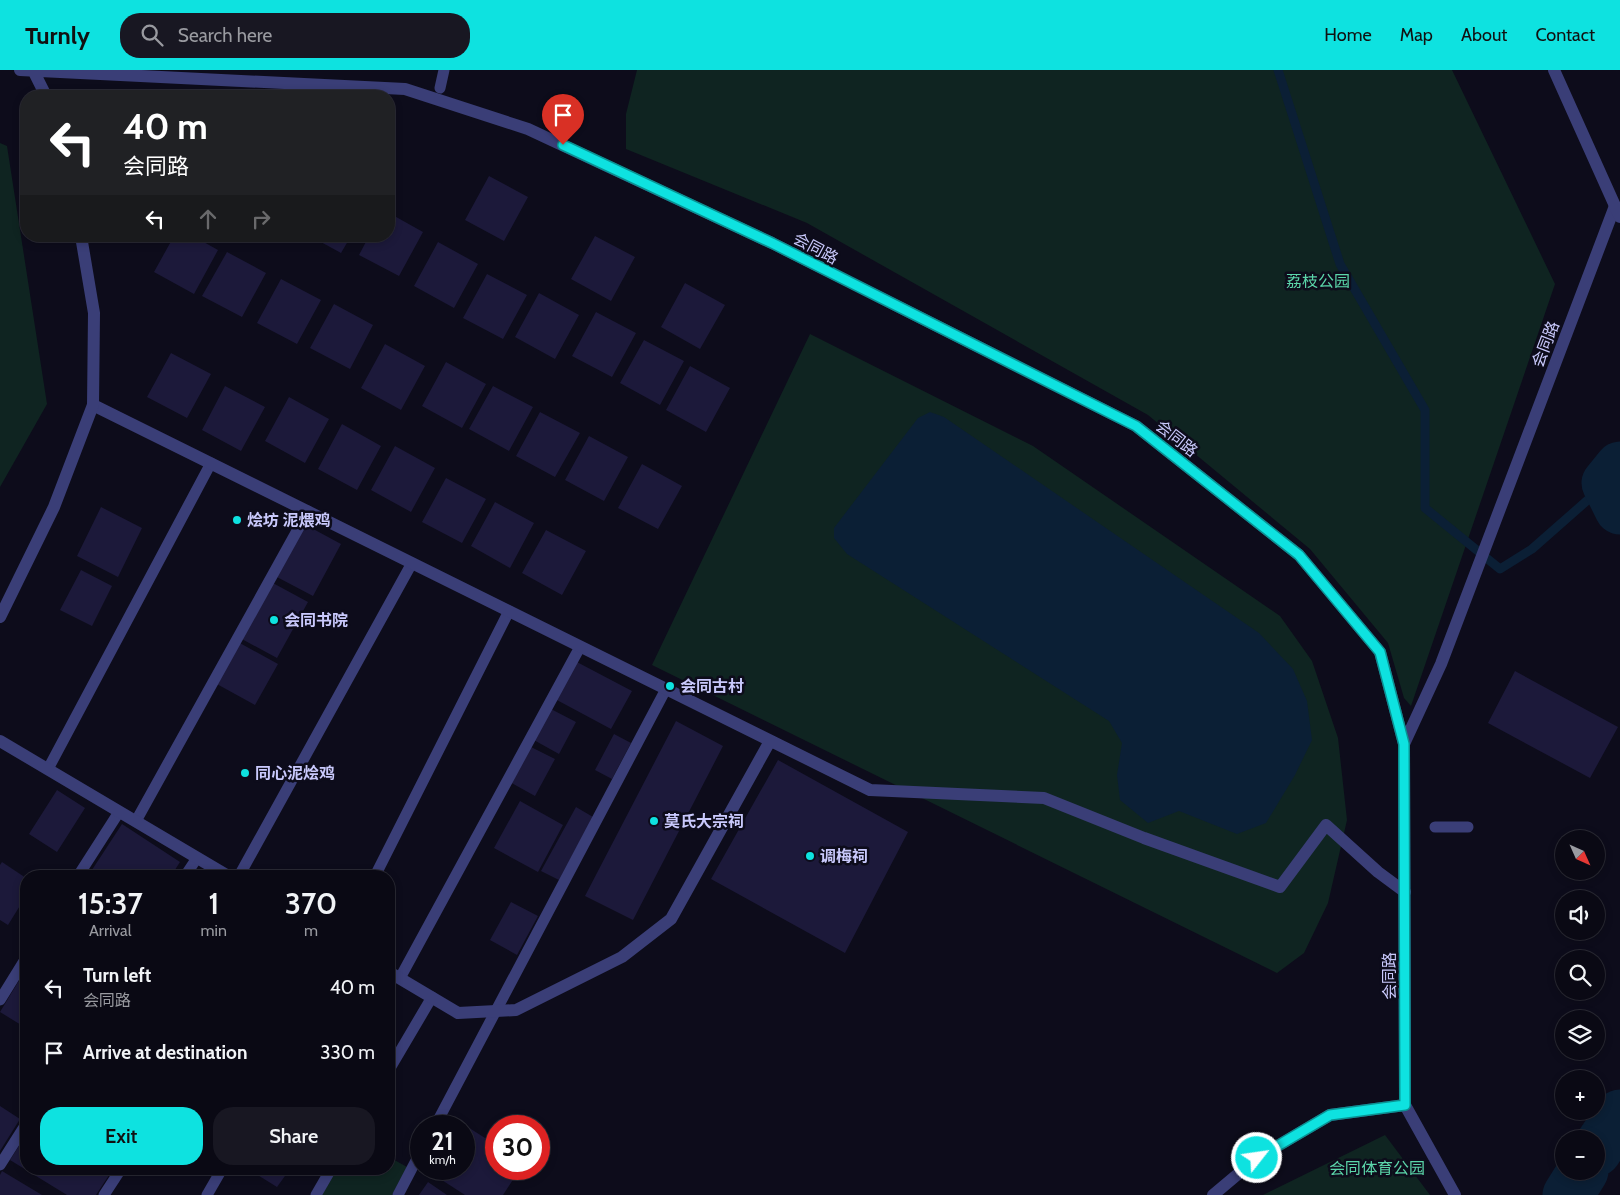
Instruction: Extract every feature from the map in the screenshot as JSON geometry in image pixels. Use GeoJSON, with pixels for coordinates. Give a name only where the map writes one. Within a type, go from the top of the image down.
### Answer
{"type":"FeatureCollection","features":[{"type":"Feature","properties":{"kind":"street","name":"会同路"},"geometry":{"type":"LineString","coordinates":[[20,70],[405,89],[528,129],[772,243],[1136,426],[1299,555],[1380,652],[1404,744],[1406,892],[1405,1105],[1455,1195]]}},
{"type":"Feature","properties":{"kind":"street"},"geometry":{"type":"LineString","coordinates":[[1554,70],[1618,212]]}},
{"type":"Feature","properties":{"kind":"street"},"geometry":{"type":"LineString","coordinates":[[34,72],[43,90]]}},
{"type":"Feature","properties":{"kind":"street","name":"会同路"},"geometry":{"type":"LineString","coordinates":[[1404,744],[1441,664],[1618,212]]}},
{"type":"Feature","properties":{"kind":"street"},"geometry":{"type":"LineString","coordinates":[[0,618],[54,507],[93,405],[94,313],[82,242]]}},
{"type":"Feature","properties":{"kind":"street"},"geometry":{"type":"LineString","coordinates":[[93,405],[870,790],[1044,798],[1144,838],[1280,887],[1326,825],[1378,872],[1406,892]]}},
{"type":"Feature","properties":{"kind":"street"},"geometry":{"type":"LineString","coordinates":[[0,741],[218,870]]}},
{"type":"Feature","properties":{"kind":"street"},"geometry":{"type":"LineString","coordinates":[[395,976],[458,1013],[516,1010],[622,957],[672,919],[770,741]]}},
{"type":"Feature","properties":{"kind":"street"},"geometry":{"type":"LineString","coordinates":[[1213,1195],[1257,1158],[1330,1115],[1405,1105]]}},
{"type":"Feature","properties":{"kind":"lane"},"geometry":{"type":"LineString","coordinates":[[440,88],[444,70]]}},
{"type":"Feature","properties":{"kind":"lane"},"geometry":{"type":"LineString","coordinates":[[48,769],[211,463]]}},
{"type":"Feature","properties":{"kind":"lane"},"geometry":{"type":"LineString","coordinates":[[136,822],[308,511]]}},
{"type":"Feature","properties":{"kind":"lane"},"geometry":{"type":"LineString","coordinates":[[242,870],[412,563]]}},
{"type":"Feature","properties":{"kind":"lane"},"geometry":{"type":"LineString","coordinates":[[377,870],[508,611]]}},
{"type":"Feature","properties":{"kind":"lane"},"geometry":{"type":"LineString","coordinates":[[395,973],[580,647]]}},
{"type":"Feature","properties":{"kind":"lane"},"geometry":{"type":"LineString","coordinates":[[441,1115],[498,1011],[666,689]]}},
{"type":"Feature","properties":{"kind":"lane"},"geometry":{"type":"LineString","coordinates":[[82,870],[119,812]]}},
{"type":"Feature","properties":{"kind":"lane"},"geometry":{"type":"LineString","coordinates":[[1435,827],[1468,827]]}},
{"type":"Feature","properties":{"kind":"lane"},"geometry":{"type":"LineString","coordinates":[[190,870],[197,858]]}},
{"type":"Feature","properties":{"kind":"lane"},"geometry":{"type":"LineString","coordinates":[[0,1000],[20,968]]}},
{"type":"Feature","properties":{"kind":"lane"},"geometry":{"type":"LineString","coordinates":[[395,1060],[432,997]]}},
{"type":"Feature","properties":{"kind":"lane"},"geometry":{"type":"LineString","coordinates":[[0,1165],[20,1133]]}},
{"type":"Feature","properties":{"kind":"lane"},"geometry":{"type":"LineString","coordinates":[[398,1195],[410,1173]]}},
{"type":"Feature","properties":{"kind":"lane"},"geometry":{"type":"LineString","coordinates":[[104,1195],[117,1175]]}},
{"type":"Feature","properties":{"kind":"lane"},"geometry":{"type":"LineString","coordinates":[[207,1195],[219,1175]]}},
{"type":"Feature","properties":{"kind":"lane"},"geometry":{"type":"LineString","coordinates":[[316,1195],[328,1175]]}},
{"type":"Feature","properties":{"kind":"green space","name":"荔枝公园"},"geometry":{"type":"Polygon","coordinates":[[[637,70],[1452,70],[1555,284],[1411,706],[1404,698],[1388,643],[1310,549],[1148,415],[807,223],[626,149],[626,114],[637,70]]]}},
{"type":"Feature","properties":{"kind":"green space"},"geometry":{"type":"Polygon","coordinates":[[[0,143],[7,146],[20,230],[20,242],[22,242],[47,404],[0,487],[0,143]]]}},
{"type":"Feature","properties":{"kind":"green space"},"geometry":{"type":"Polygon","coordinates":[[[810,334],[1033,446],[1280,616],[1312,661],[1338,738],[1347,820],[1328,903],[1304,953],[1277,973],[652,665],[810,334]]]}},
{"type":"Feature","properties":{"kind":"green space","name":"会同体育公园"},"geometry":{"type":"Polygon","coordinates":[[[1385,1135],[1430,1195],[1263,1195],[1385,1135]]]}},
{"type":"Feature","properties":{"kind":"green space"},"geometry":{"type":"Polygon","coordinates":[[[395,1160],[407,1167],[392,1195],[320,1195],[332,1175],[395,1175],[395,1160]]]}},
{"type":"Feature","properties":{"kind":"water"},"geometry":{"type":"Polygon","coordinates":[[[930,412],[944,417],[1259,633],[1293,669],[1307,701],[1312,740],[1295,775],[1266,823],[1237,834],[1179,811],[1148,823],[1120,800],[1117,775],[1122,743],[1109,721],[847,554],[834,538],[834,528],[918,418],[930,412]]]}},
{"type":"Feature","properties":{"kind":"building"},"geometry":{"type":"Polygon","coordinates":[[[489,176],[528,197],[504,241],[465,220],[489,176]]]}},
{"type":"Feature","properties":{"kind":"building"},"geometry":{"type":"Polygon","coordinates":[[[395,216],[423,232],[399,276],[359,255],[366,242],[395,242],[395,216]]]}},
{"type":"Feature","properties":{"kind":"building"},"geometry":{"type":"Polygon","coordinates":[[[595,236],[635,257],[611,301],[571,279],[595,236]]]}},
{"type":"Feature","properties":{"kind":"building"},"geometry":{"type":"Polygon","coordinates":[[[171,242],[204,242],[218,250],[194,294],[154,272],[171,242]]]}},
{"type":"Feature","properties":{"kind":"building"},"geometry":{"type":"Polygon","coordinates":[[[321,242],[347,242],[341,253],[321,242]]]}},
{"type":"Feature","properties":{"kind":"building"},"geometry":{"type":"Polygon","coordinates":[[[438,242],[478,264],[454,308],[414,286],[438,242]]]}},
{"type":"Feature","properties":{"kind":"building"},"geometry":{"type":"Polygon","coordinates":[[[227,252],[266,273],[242,317],[202,296],[227,252]]]}},
{"type":"Feature","properties":{"kind":"building"},"geometry":{"type":"Polygon","coordinates":[[[487,274],[527,295],[503,339],[463,318],[487,274]]]}},
{"type":"Feature","properties":{"kind":"building"},"geometry":{"type":"Polygon","coordinates":[[[281,279],[321,300],[297,344],[257,323],[281,279]]]}},
{"type":"Feature","properties":{"kind":"building"},"geometry":{"type":"Polygon","coordinates":[[[685,283],[725,305],[700,349],[661,327],[685,283]]]}},
{"type":"Feature","properties":{"kind":"building"},"geometry":{"type":"Polygon","coordinates":[[[539,293],[579,315],[555,359],[515,337],[539,293]]]}},
{"type":"Feature","properties":{"kind":"building"},"geometry":{"type":"Polygon","coordinates":[[[334,304],[373,325],[350,369],[310,348],[334,304]]]}},
{"type":"Feature","properties":{"kind":"building"},"geometry":{"type":"Polygon","coordinates":[[[596,312],[636,333],[612,377],[572,356],[596,312]]]}},
{"type":"Feature","properties":{"kind":"building"},"geometry":{"type":"Polygon","coordinates":[[[644,340],[684,361],[660,405],[620,383],[644,340]]]}},
{"type":"Feature","properties":{"kind":"building"},"geometry":{"type":"Polygon","coordinates":[[[385,344],[425,366],[401,410],[361,388],[385,344]]]}},
{"type":"Feature","properties":{"kind":"building"},"geometry":{"type":"Polygon","coordinates":[[[171,353],[211,374],[187,418],[147,397],[171,353]]]}},
{"type":"Feature","properties":{"kind":"building"},"geometry":{"type":"Polygon","coordinates":[[[446,362],[486,384],[462,428],[422,406],[446,362]]]}},
{"type":"Feature","properties":{"kind":"building"},"geometry":{"type":"Polygon","coordinates":[[[690,366],[730,388],[706,432],[666,410],[690,366]]]}},
{"type":"Feature","properties":{"kind":"building"},"geometry":{"type":"Polygon","coordinates":[[[225,386],[265,407],[241,451],[202,430],[225,386]]]}},
{"type":"Feature","properties":{"kind":"building"},"geometry":{"type":"Polygon","coordinates":[[[493,386],[533,407],[509,451],[469,429],[493,386]]]}},
{"type":"Feature","properties":{"kind":"building"},"geometry":{"type":"Polygon","coordinates":[[[289,397],[329,419],[305,463],[265,441],[289,397]]]}},
{"type":"Feature","properties":{"kind":"building"},"geometry":{"type":"Polygon","coordinates":[[[540,412],[580,433],[555,477],[516,456],[540,412]]]}},
{"type":"Feature","properties":{"kind":"building"},"geometry":{"type":"Polygon","coordinates":[[[342,424],[381,446],[357,490],[318,469],[342,424]]]}},
{"type":"Feature","properties":{"kind":"building"},"geometry":{"type":"Polygon","coordinates":[[[589,436],[628,457],[604,501],[565,480],[589,436]]]}},
{"type":"Feature","properties":{"kind":"building"},"geometry":{"type":"Polygon","coordinates":[[[395,446],[435,468],[411,512],[371,490],[395,446]]]}},
{"type":"Feature","properties":{"kind":"building"},"geometry":{"type":"Polygon","coordinates":[[[642,464],[682,486],[658,529],[618,508],[642,464]]]}},
{"type":"Feature","properties":{"kind":"building"},"geometry":{"type":"Polygon","coordinates":[[[446,478],[486,499],[462,543],[422,522],[446,478]]]}},
{"type":"Feature","properties":{"kind":"building"},"geometry":{"type":"Polygon","coordinates":[[[495,502],[534,523],[510,568],[471,546],[495,502]]]}},
{"type":"Feature","properties":{"kind":"building"},"geometry":{"type":"Polygon","coordinates":[[[101,507],[142,528],[118,577],[77,556],[101,507]]]}},
{"type":"Feature","properties":{"kind":"building"},"geometry":{"type":"Polygon","coordinates":[[[304,524],[341,544],[313,596],[275,576],[304,524]]]}},
{"type":"Feature","properties":{"kind":"building"},"geometry":{"type":"Polygon","coordinates":[[[546,530],[586,551],[562,595],[522,573],[546,530]]]}},
{"type":"Feature","properties":{"kind":"building"},"geometry":{"type":"Polygon","coordinates":[[[81,570],[112,586],[92,626],[60,610],[81,570]]]}},
{"type":"Feature","properties":{"kind":"building","name":"会同书院"},"geometry":{"type":"Polygon","coordinates":[[[271,582],[308,602],[277,658],[240,638],[271,582]]]}},
{"type":"Feature","properties":{"kind":"building"},"geometry":{"type":"Polygon","coordinates":[[[238,642],[278,664],[255,705],[215,683],[238,642]]]}},
{"type":"Feature","properties":{"kind":"building"},"geometry":{"type":"Polygon","coordinates":[[[575,661],[632,691],[611,729],[555,699],[575,661]]]}},
{"type":"Feature","properties":{"kind":"building"},"geometry":{"type":"Polygon","coordinates":[[[1515,671],[1618,727],[1590,778],[1488,723],[1515,671]]]}},
{"type":"Feature","properties":{"kind":"building"},"geometry":{"type":"Polygon","coordinates":[[[549,708],[576,722],[559,754],[532,739],[549,708]]]}},
{"type":"Feature","properties":{"kind":"building","name":"莫氏大宗祠"},"geometry":{"type":"Polygon","coordinates":[[[676,721],[723,746],[633,920],[585,896],[676,721]]]}},
{"type":"Feature","properties":{"kind":"building"},"geometry":{"type":"Polygon","coordinates":[[[614,734],[631,743],[612,779],[595,770],[614,734]]]}},
{"type":"Feature","properties":{"kind":"building"},"geometry":{"type":"Polygon","coordinates":[[[527,745],[555,759],[535,796],[508,781],[527,745]]]}},
{"type":"Feature","properties":{"kind":"building","name":"调梅祠"},"geometry":{"type":"Polygon","coordinates":[[[778,760],[908,832],[845,953],[711,879],[778,760]]]}},
{"type":"Feature","properties":{"kind":"building"},"geometry":{"type":"Polygon","coordinates":[[[57,790],[85,808],[57,852],[29,834],[57,790]]]}},
{"type":"Feature","properties":{"kind":"building"},"geometry":{"type":"Polygon","coordinates":[[[520,801],[563,825],[538,872],[494,848],[520,801]]]}},
{"type":"Feature","properties":{"kind":"building"},"geometry":{"type":"Polygon","coordinates":[[[576,807],[593,817],[559,880],[541,871],[576,807]]]}},
{"type":"Feature","properties":{"kind":"building"},"geometry":{"type":"Polygon","coordinates":[[[122,824],[180,862],[175,870],[92,870],[122,824]]]}},
{"type":"Feature","properties":{"kind":"building"},"geometry":{"type":"Polygon","coordinates":[[[2,862],[20,874],[20,906],[8,925],[0,920],[0,865],[2,862]]]}},
{"type":"Feature","properties":{"kind":"building"},"geometry":{"type":"Polygon","coordinates":[[[511,902],[538,916],[517,955],[490,940],[511,902]]]}},
{"type":"Feature","properties":{"kind":"building"},"geometry":{"type":"Polygon","coordinates":[[[20,979],[20,1024],[0,1012],[20,979]]]}},
{"type":"Feature","properties":{"kind":"building"},"geometry":{"type":"Polygon","coordinates":[[[0,1106],[20,1119],[0,1151],[0,1106]]]}},
{"type":"Feature","properties":{"kind":"building"},"geometry":{"type":"Polygon","coordinates":[[[475,1132],[485,1138],[485,1180],[513,1180],[503,1195],[465,1195],[442,1180],[475,1180],[475,1132]]]}},
{"type":"Feature","properties":{"kind":"building"},"geometry":{"type":"Polygon","coordinates":[[[20,1144],[20,1166],[10,1160],[20,1144]]]}},
{"type":"Feature","properties":{"kind":"building"},"geometry":{"type":"Polygon","coordinates":[[[2,1171],[42,1195],[0,1195],[0,1175],[2,1171]]]}},
{"type":"Feature","properties":{"kind":"building"},"geometry":{"type":"Polygon","coordinates":[[[34,1175],[109,1175],[96,1195],[67,1195],[34,1175]]]}},
{"type":"Feature","properties":{"kind":"building"},"geometry":{"type":"Polygon","coordinates":[[[258,1175],[286,1175],[277,1187],[258,1175]]]}},
{"type":"Feature","properties":{"kind":"building"},"geometry":{"type":"Polygon","coordinates":[[[428,1182],[447,1195],[419,1195],[428,1182]]]}},
{"type":"Feature","properties":{"kind":"waterway"},"geometry":{"type":"LineString","coordinates":[[1278,70],[1340,264],[1425,410],[1425,508],[1500,569],[1532,549],[1607,483]]}},
{"type":"Feature","properties":{"kind":"waterway"},"geometry":{"type":"LineString","coordinates":[[1620,467],[1607,483],[1620,509]]}},
{"type":"Feature","properties":{"kind":"waterway"},"geometry":{"type":"LineString","coordinates":[[1605,1138],[1620,1115]]}},
{"type":"Feature","properties":{"kind":"waterway"},"geometry":{"type":"LineString","coordinates":[[1568,1195],[1577,1180]]}},
{"type":"Feature","properties":{"kind":"place","name":"烩坊 泥煨鸡"},"geometry":{"type":"Point","coordinates":[237,520]}},
{"type":"Feature","properties":{"kind":"place","name":"会同书院"},"geometry":{"type":"Point","coordinates":[274,620]}},
{"type":"Feature","properties":{"kind":"place","name":"会同古村"},"geometry":{"type":"Point","coordinates":[670,686]}},
{"type":"Feature","properties":{"kind":"place","name":"同心泥烩鸡"},"geometry":{"type":"Point","coordinates":[245,773]}},
{"type":"Feature","properties":{"kind":"place","name":"莫氏大宗祠"},"geometry":{"type":"Point","coordinates":[654,821]}},
{"type":"Feature","properties":{"kind":"place","name":"调梅祠"},"geometry":{"type":"Point","coordinates":[810,856]}},
{"type":"Feature","properties":{"kind":"route"},"geometry":{"type":"LineString","coordinates":[[563,145],[772,243],[811,265],[1136,426],[1299,555],[1380,652],[1404,744],[1406,892],[1405,1105],[1330,1115],[1257,1158]]}}]}
